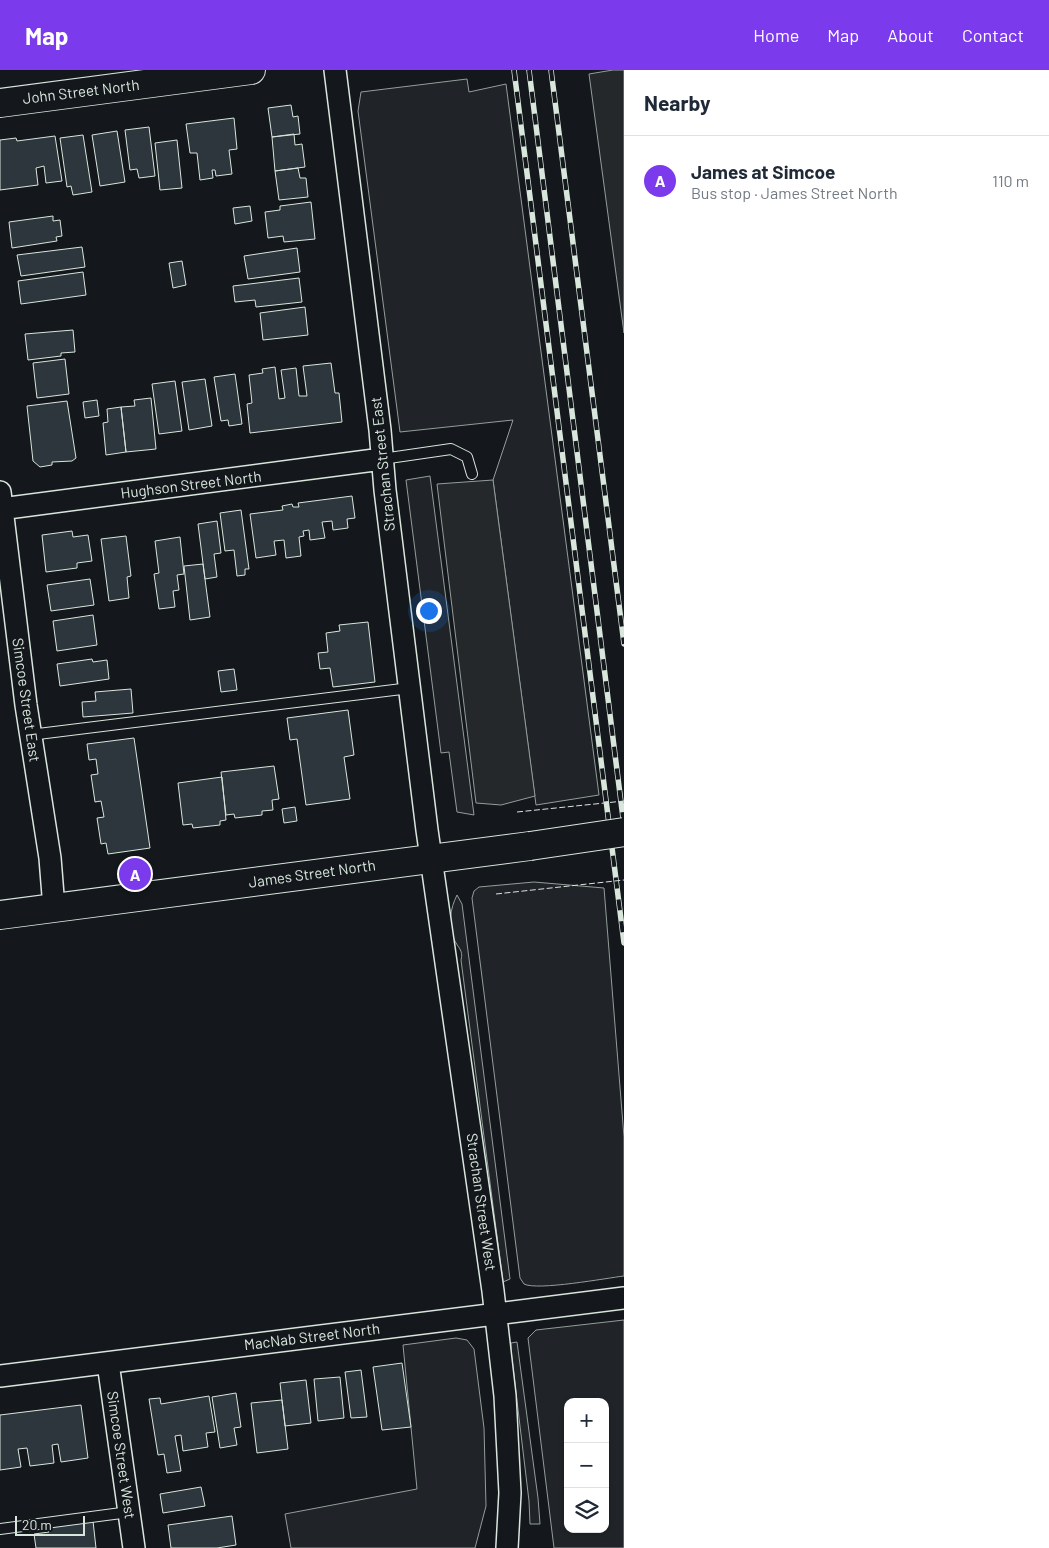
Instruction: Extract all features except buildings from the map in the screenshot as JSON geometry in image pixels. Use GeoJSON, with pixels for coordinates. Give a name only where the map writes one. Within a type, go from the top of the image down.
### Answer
{"type":"FeatureCollection","features":[{"type":"Feature","properties":{"kind":"main road","name":"John Street North"},"geometry":{"type":"LineString","coordinates":[[0,103],[251,70]]}},
{"type":"Feature","properties":{"kind":"main road","name":"James Street North"},"geometry":{"type":"LineString","coordinates":[[0,915],[624,832]]}},
{"type":"Feature","properties":{"kind":"street","name":"Strachan Street East"},"geometry":{"type":"LineString","coordinates":[[335,70],[431,858]]}},
{"type":"Feature","properties":{"kind":"street","name":"Hughson Street North"},"geometry":{"type":"LineString","coordinates":[[1,503],[382,459]]}},
{"type":"Feature","properties":{"kind":"street","name":"Simcoe Street East"},"geometry":{"type":"LineString","coordinates":[[1,503],[30,735],[50,858],[54,908]]}},
{"type":"Feature","properties":{"kind":"street","name":"Strachan Street West"},"geometry":{"type":"LineString","coordinates":[[431,858],[505,1396],[510,1493],[507,1548]]}},
{"type":"Feature","properties":{"kind":"street","name":"MacNab Street North"},"geometry":{"type":"LineString","coordinates":[[0,1376],[624,1298]]}},
{"type":"Feature","properties":{"kind":"street","name":"Simcoe Street West"},"geometry":{"type":"LineString","coordinates":[[108,1363],[134,1548]]}},
{"type":"Feature","properties":{"kind":"lane"},"geometry":{"type":"LineString","coordinates":[[382,459],[450,449],[467,457],[472,474]]}},
{"type":"Feature","properties":{"kind":"lane"},"geometry":{"type":"LineString","coordinates":[[30,735],[410,688]]}},
{"type":"Feature","properties":{"kind":"lane"},"geometry":{"type":"LineString","coordinates":[[0,1528],[129,1512]]}},
{"type":"Feature","properties":{"kind":"shaded area"},"geometry":{"type":"Polygon","coordinates":[[[624,70],[624,333],[589,74],[624,70]]]}},
{"type":"Feature","properties":{"kind":"shaded area"},"geometry":{"type":"Polygon","coordinates":[[[467,79],[469,92],[506,84],[599,795],[536,805],[493,480],[513,420],[400,432],[358,111],[361,92],[467,79]]]}},
{"type":"Feature","properties":{"kind":"shaded area"},"geometry":{"type":"Polygon","coordinates":[[[430,476],[474,815],[457,812],[449,752],[441,753],[406,480],[430,476]]]}},
{"type":"Feature","properties":{"kind":"shaded area"},"geometry":{"type":"Polygon","coordinates":[[[493,480],[535,796],[501,805],[476,803],[437,484],[493,480]]]}},
{"type":"Feature","properties":{"kind":"shaded area"},"geometry":{"type":"Polygon","coordinates":[[[534,882],[604,888],[624,1137],[624,1276],[543,1286],[524,1284],[520,1278],[472,898],[474,891],[479,887],[534,882]]]}},
{"type":"Feature","properties":{"kind":"shaded area"},"geometry":{"type":"Polygon","coordinates":[[[457,895],[462,904],[510,1279],[503,1282],[461,960],[462,954],[454,939],[450,922],[451,911],[457,895]]]}},
{"type":"Feature","properties":{"kind":"shaded area"},"geometry":{"type":"Polygon","coordinates":[[[624,1320],[624,1548],[554,1548],[528,1338],[536,1330],[624,1320]]]}},
{"type":"Feature","properties":{"kind":"shaded area"},"geometry":{"type":"Polygon","coordinates":[[[456,1338],[467,1340],[474,1349],[484,1428],[486,1506],[475,1548],[291,1548],[285,1514],[417,1489],[403,1345],[456,1338]]]}},
{"type":"Feature","properties":{"kind":"shaded area"},"geometry":{"type":"Polygon","coordinates":[[[517,1342],[540,1524],[530,1524],[529,1501],[511,1351],[511,1343],[517,1342]]]}},
{"type":"Feature","properties":{"kind":"railway"},"geometry":{"type":"LineString","coordinates":[[514,70],[624,943]]}},
{"type":"Feature","properties":{"kind":"railway"},"geometry":{"type":"LineString","coordinates":[[529,70],[624,826]]}},
{"type":"Feature","properties":{"kind":"railway"},"geometry":{"type":"LineString","coordinates":[[551,70],[624,644]]}},
{"type":"Feature","properties":{"kind":"fence"},"geometry":{"type":"LineString","coordinates":[[517,812],[624,801]]}},
{"type":"Feature","properties":{"kind":"fence"},"geometry":{"type":"LineString","coordinates":[[496,894],[624,880]]}},
{"type":"Feature","properties":{"kind":"place","name":"James at Simcoe"},"geometry":{"type":"Point","coordinates":[135,874]}}]}
